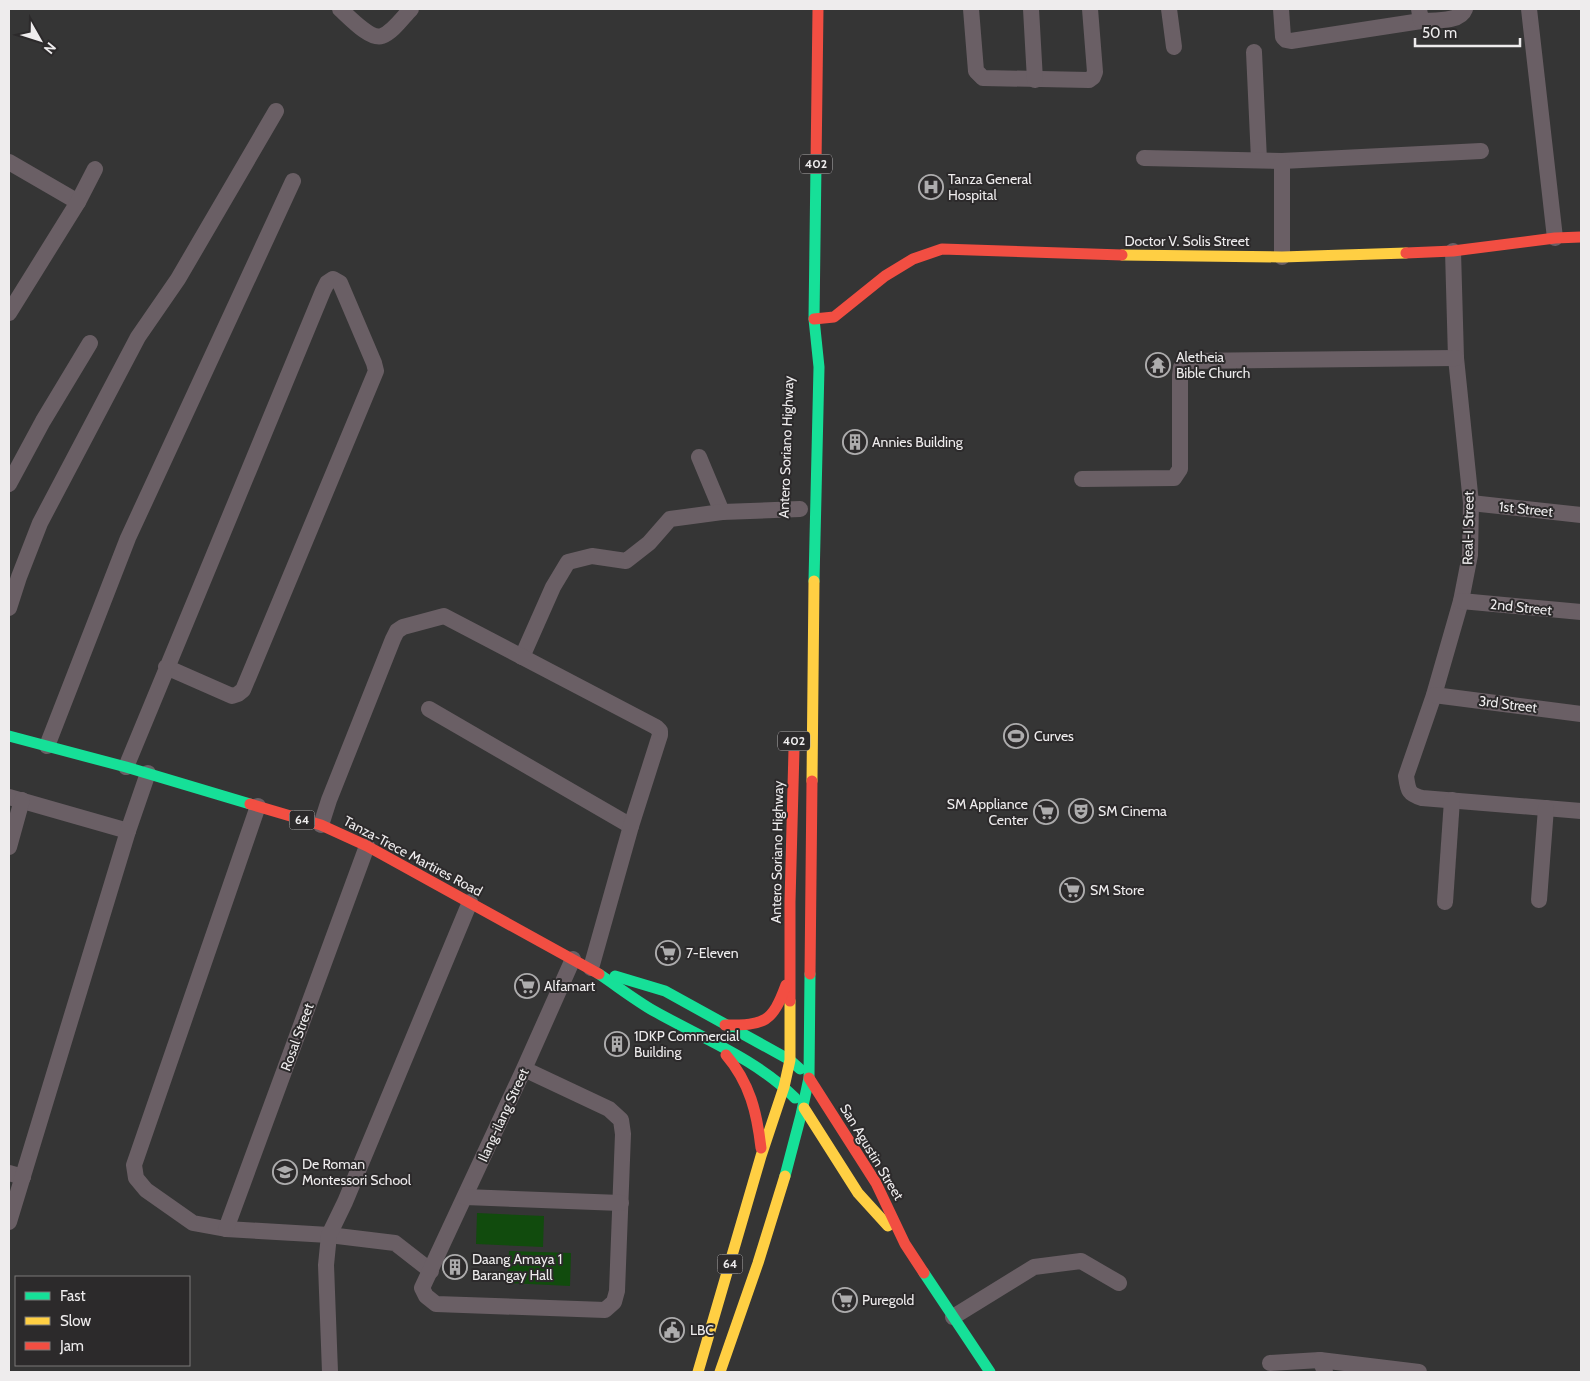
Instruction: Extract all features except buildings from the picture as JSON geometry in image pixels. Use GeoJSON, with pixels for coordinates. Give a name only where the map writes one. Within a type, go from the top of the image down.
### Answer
{"type":"FeatureCollection","features":[{"type":"Feature","properties":{"kind":"main road","name":"402"},"geometry":{"type":"LineString","coordinates":[[809,1078],[813,606],[819,367],[814,319],[818,9]]}},
{"type":"Feature","properties":{"kind":"main road","name":"Doctor V. Solis Street"},"geometry":{"type":"LineString","coordinates":[[814,319],[834,317],[885,276],[912,259],[942,249],[1092,256],[1282,257],[1453,251],[1554,238],[1581,237]]}},
{"type":"Feature","properties":{"kind":"main road","name":"402"},"geometry":{"type":"LineString","coordinates":[[806,357],[814,319]]}},
{"type":"Feature","properties":{"kind":"main road","name":"Antero Soriano Highway"},"geometry":{"type":"LineString","coordinates":[[698,1372],[784,1087],[790,1060],[789,977],[794,734]]}},
{"type":"Feature","properties":{"kind":"main road","name":"Tanza-Trece Martires Road"},"geometry":{"type":"LineString","coordinates":[[9,736],[148,773],[321,825],[367,846],[591,968],[653,1010],[714,1042],[769,1075],[784,1087],[804,1108]]}},
{"type":"Feature","properties":{"kind":"main road","name":"Tanza-Trece Martires Road"},"geometry":{"type":"LineString","coordinates":[[591,968],[665,991],[790,1060],[809,1078]]}},
{"type":"Feature","properties":{"kind":"main road"},"geometry":{"type":"LineString","coordinates":[[725,1025],[750,1026],[768,1020],[779,1005],[789,977]]}},
{"type":"Feature","properties":{"kind":"main road"},"geometry":{"type":"LineString","coordinates":[[714,1042],[745,1078],[757,1115],[762,1156]]}},
{"type":"Feature","properties":{"kind":"main road","name":"64"},"geometry":{"type":"LineString","coordinates":[[720,1372],[774,1211],[804,1108],[809,1078]]}},
{"type":"Feature","properties":{"kind":"main road","name":"San Agustin Street"},"geometry":{"type":"LineString","coordinates":[[809,1078],[876,1183],[905,1244],[990,1372]]}},
{"type":"Feature","properties":{"kind":"main road","name":"San Agustin Street"},"geometry":{"type":"LineString","coordinates":[[804,1108],[858,1193],[905,1244]]}},
{"type":"Feature","properties":{"kind":"street"},"geometry":{"type":"LineString","coordinates":[[340,9],[366,32],[373,36],[381,36],[387,33],[411,9]]}},
{"type":"Feature","properties":{"kind":"street"},"geometry":{"type":"LineString","coordinates":[[971,9],[976,71],[979,75],[983,78],[1035,80],[1088,80],[1093,77],[1095,72],[1090,9]]}},
{"type":"Feature","properties":{"kind":"street"},"geometry":{"type":"LineString","coordinates":[[1031,9],[1035,80]]}},
{"type":"Feature","properties":{"kind":"street"},"geometry":{"type":"LineString","coordinates":[[1169,9],[1174,47]]}},
{"type":"Feature","properties":{"kind":"street"},"geometry":{"type":"LineString","coordinates":[[1281,9],[1283,37],[1291,41],[1420,15],[1458,18],[1465,9]]}},
{"type":"Feature","properties":{"kind":"street"},"geometry":{"type":"LineString","coordinates":[[1529,9],[1554,238]]}},
{"type":"Feature","properties":{"kind":"street"},"geometry":{"type":"LineString","coordinates":[[1254,52],[1259,160]]}},
{"type":"Feature","properties":{"kind":"street"},"geometry":{"type":"LineString","coordinates":[[9,608],[40,523],[138,337],[178,279],[276,111]]}},
{"type":"Feature","properties":{"kind":"street"},"geometry":{"type":"LineString","coordinates":[[1144,158],[1282,161],[1481,151]]}},
{"type":"Feature","properties":{"kind":"street"},"geometry":{"type":"LineString","coordinates":[[1282,161],[1282,257]]}},
{"type":"Feature","properties":{"kind":"street"},"geometry":{"type":"LineString","coordinates":[[9,162],[78,202]]}},
{"type":"Feature","properties":{"kind":"street"},"geometry":{"type":"LineString","coordinates":[[9,313],[78,202],[95,169]]}},
{"type":"Feature","properties":{"kind":"street"},"geometry":{"type":"LineString","coordinates":[[47,746],[128,538],[294,182]]}},
{"type":"Feature","properties":{"kind":"street","name":"Real-I Street"},"geometry":{"type":"LineString","coordinates":[[1452,800],[1413,796],[1408,789],[1406,776],[1434,695],[1461,600],[1470,555],[1470,503],[1456,358],[1453,251]]}},
{"type":"Feature","properties":{"kind":"street"},"geometry":{"type":"LineString","coordinates":[[126,767],[166,667],[323,291],[327,283],[333,279],[340,283],[376,371],[243,690],[232,696],[166,667]]}},
{"type":"Feature","properties":{"kind":"street"},"geometry":{"type":"LineString","coordinates":[[9,484],[43,421],[90,343]]}},
{"type":"Feature","properties":{"kind":"street"},"geometry":{"type":"LineString","coordinates":[[1082,479],[1174,478],[1178,474],[1180,469],[1180,375],[1181,367],[1187,361],[1456,358]]}},
{"type":"Feature","properties":{"kind":"street"},"geometry":{"type":"LineString","coordinates":[[699,457],[722,512]]}},
{"type":"Feature","properties":{"kind":"street","name":"1st Street"},"geometry":{"type":"LineString","coordinates":[[1470,503],[1581,515]]}},
{"type":"Feature","properties":{"kind":"street"},"geometry":{"type":"LineString","coordinates":[[522,657],[553,587],[568,562],[592,556],[626,561],[649,543],[670,519],[722,512],[800,509]]}},
{"type":"Feature","properties":{"kind":"street","name":"2nd Street"},"geometry":{"type":"LineString","coordinates":[[1461,600],[1581,612]]}},
{"type":"Feature","properties":{"kind":"street"},"geometry":{"type":"LineString","coordinates":[[321,825],[329,800],[397,631],[403,627],[444,616],[522,657],[660,731],[591,968]]}},
{"type":"Feature","properties":{"kind":"street","name":"3rd Street"},"geometry":{"type":"LineString","coordinates":[[1434,695],[1581,714]]}},
{"type":"Feature","properties":{"kind":"street"},"geometry":{"type":"LineString","coordinates":[[429,709],[631,826]]}},
{"type":"Feature","properties":{"kind":"street"},"geometry":{"type":"LineString","coordinates":[[9,1222],[16,1175],[148,773]]}},
{"type":"Feature","properties":{"kind":"street"},"geometry":{"type":"LineString","coordinates":[[9,847],[16,798],[128,831]]}},
{"type":"Feature","properties":{"kind":"street"},"geometry":{"type":"LineString","coordinates":[[1445,902],[1452,800],[1581,811]]}},
{"type":"Feature","properties":{"kind":"street"},"geometry":{"type":"LineString","coordinates":[[258,806],[134,1166],[136,1178],[146,1190],[193,1223],[226,1229],[329,1235],[395,1243],[431,1271]]}},
{"type":"Feature","properties":{"kind":"street"},"geometry":{"type":"LineString","coordinates":[[1539,900],[1546,808]]}},
{"type":"Feature","properties":{"kind":"street","name":"Rosal Street"},"geometry":{"type":"LineString","coordinates":[[226,1229],[367,846]]}},
{"type":"Feature","properties":{"kind":"street"},"geometry":{"type":"LineString","coordinates":[[330,1372],[326,1265],[329,1235],[345,1202],[470,902]]}},
{"type":"Feature","properties":{"kind":"street","name":"Ilang-ilang Street"},"geometry":{"type":"LineString","coordinates":[[573,959],[422,1288],[426,1296],[436,1304],[605,1310],[614,1302],[617,1291],[621,1203]]}},
{"type":"Feature","properties":{"kind":"street"},"geometry":{"type":"LineString","coordinates":[[465,1197],[621,1203],[624,1134],[621,1120],[609,1109],[524,1069]]}},
{"type":"Feature","properties":{"kind":"street"},"geometry":{"type":"LineString","coordinates":[[953,1317],[1034,1267],[1081,1261],[1119,1283]]}},
{"type":"Feature","properties":{"kind":"street"},"geometry":{"type":"LineString","coordinates":[[1270,1363],[1419,1372]]}},
{"type":"Feature","properties":{"kind":"green space"},"geometry":{"type":"Polygon","coordinates":[[[477,1213],[544,1216],[543,1247],[476,1244],[477,1213]]]}},
{"type":"Feature","properties":{"kind":"green space"},"geometry":{"type":"Polygon","coordinates":[[[509,1251],[571,1253],[570,1286],[507,1283],[509,1251]]]}},
{"type":"Feature","properties":{"kind":"traffic: fast"},"geometry":{"type":"LineString","coordinates":[[814,581],[819,367],[814,319],[816,164]]}},
{"type":"Feature","properties":{"kind":"traffic: fast"},"geometry":{"type":"LineString","coordinates":[[9,736],[126,767],[250,804]]}},
{"type":"Feature","properties":{"kind":"traffic: fast"},"geometry":{"type":"LineString","coordinates":[[599,974],[654,1011],[746,1060],[780,1084],[795,1098]]}},
{"type":"Feature","properties":{"kind":"traffic: fast"},"geometry":{"type":"LineString","coordinates":[[785,1176],[809,1078],[810,974]]}},
{"type":"Feature","properties":{"kind":"traffic: fast"},"geometry":{"type":"LineString","coordinates":[[615,976],[665,991],[790,1060],[800,1069]]}},
{"type":"Feature","properties":{"kind":"traffic: fast"},"geometry":{"type":"LineString","coordinates":[[924,1273],[990,1372]]}},
{"type":"Feature","properties":{"kind":"traffic: slow"},"geometry":{"type":"LineString","coordinates":[[1122,255],[1282,257],[1406,253]]}},
{"type":"Feature","properties":{"kind":"traffic: slow"},"geometry":{"type":"LineString","coordinates":[[812,781],[814,581]]}},
{"type":"Feature","properties":{"kind":"traffic: slow"},"geometry":{"type":"LineString","coordinates":[[698,1372],[761,1156],[784,1087],[790,1060],[790,1001]]}},
{"type":"Feature","properties":{"kind":"traffic: slow"},"geometry":{"type":"LineString","coordinates":[[804,1108],[858,1193],[888,1226]]}},
{"type":"Feature","properties":{"kind":"traffic: slow"},"geometry":{"type":"LineString","coordinates":[[720,1372],[758,1263],[785,1176]]}},
{"type":"Feature","properties":{"kind":"traffic: jam"},"geometry":{"type":"LineString","coordinates":[[816,164],[818,9]]}},
{"type":"Feature","properties":{"kind":"traffic: jam"},"geometry":{"type":"LineString","coordinates":[[1406,253],[1453,251],[1555,238],[1581,237]]}},
{"type":"Feature","properties":{"kind":"traffic: jam"},"geometry":{"type":"LineString","coordinates":[[814,319],[834,317],[885,276],[913,259],[942,249],[1122,255]]}},
{"type":"Feature","properties":{"kind":"traffic: jam"},"geometry":{"type":"LineString","coordinates":[[790,1001],[790,902],[794,749]]}},
{"type":"Feature","properties":{"kind":"traffic: jam"},"geometry":{"type":"LineString","coordinates":[[810,974],[812,781]]}},
{"type":"Feature","properties":{"kind":"traffic: jam"},"geometry":{"type":"LineString","coordinates":[[250,804],[321,825],[367,846],[599,974]]}},
{"type":"Feature","properties":{"kind":"traffic: jam"},"geometry":{"type":"LineString","coordinates":[[725,1025],[749,1024],[765,1019],[776,1007],[786,985]]}},
{"type":"Feature","properties":{"kind":"traffic: jam"},"geometry":{"type":"LineString","coordinates":[[726,1055],[747,1088],[757,1123],[761,1148]]}},
{"type":"Feature","properties":{"kind":"traffic: jam"},"geometry":{"type":"LineString","coordinates":[[809,1078],[876,1183],[905,1244],[924,1273]]}},
{"type":"Feature","properties":{"kind":"place","name":"Tanza General Hospital"},"geometry":{"type":"Point","coordinates":[931,187]}},
{"type":"Feature","properties":{"kind":"place","name":"Aletheia Bible Church"},"geometry":{"type":"Point","coordinates":[1158,365]}},
{"type":"Feature","properties":{"kind":"place","name":"Annies Building"},"geometry":{"type":"Point","coordinates":[855,442]}},
{"type":"Feature","properties":{"kind":"place","name":"Curves"},"geometry":{"type":"Point","coordinates":[1016,736]}},
{"type":"Feature","properties":{"kind":"place","name":"SM Cinema"},"geometry":{"type":"Point","coordinates":[1081,811]}},
{"type":"Feature","properties":{"kind":"place","name":"SM Appliance Center"},"geometry":{"type":"Point","coordinates":[1046,812]}},
{"type":"Feature","properties":{"kind":"place","name":"SM Store"},"geometry":{"type":"Point","coordinates":[1072,890]}},
{"type":"Feature","properties":{"kind":"place","name":"7-Eleven"},"geometry":{"type":"Point","coordinates":[668,953]}},
{"type":"Feature","properties":{"kind":"place","name":"Alfamart"},"geometry":{"type":"Point","coordinates":[527,986]}},
{"type":"Feature","properties":{"kind":"place","name":"1DKP Commercial Building"},"geometry":{"type":"Point","coordinates":[617,1044]}},
{"type":"Feature","properties":{"kind":"place","name":"De Roman Montessori School"},"geometry":{"type":"Point","coordinates":[285,1172]}},
{"type":"Feature","properties":{"kind":"place","name":"Daang Amaya 1 Barangay Hall"},"geometry":{"type":"Point","coordinates":[455,1267]}},
{"type":"Feature","properties":{"kind":"place","name":"Puregold"},"geometry":{"type":"Point","coordinates":[845,1300]}},
{"type":"Feature","properties":{"kind":"place","name":"LBC"},"geometry":{"type":"Point","coordinates":[672,1330]}}]}
